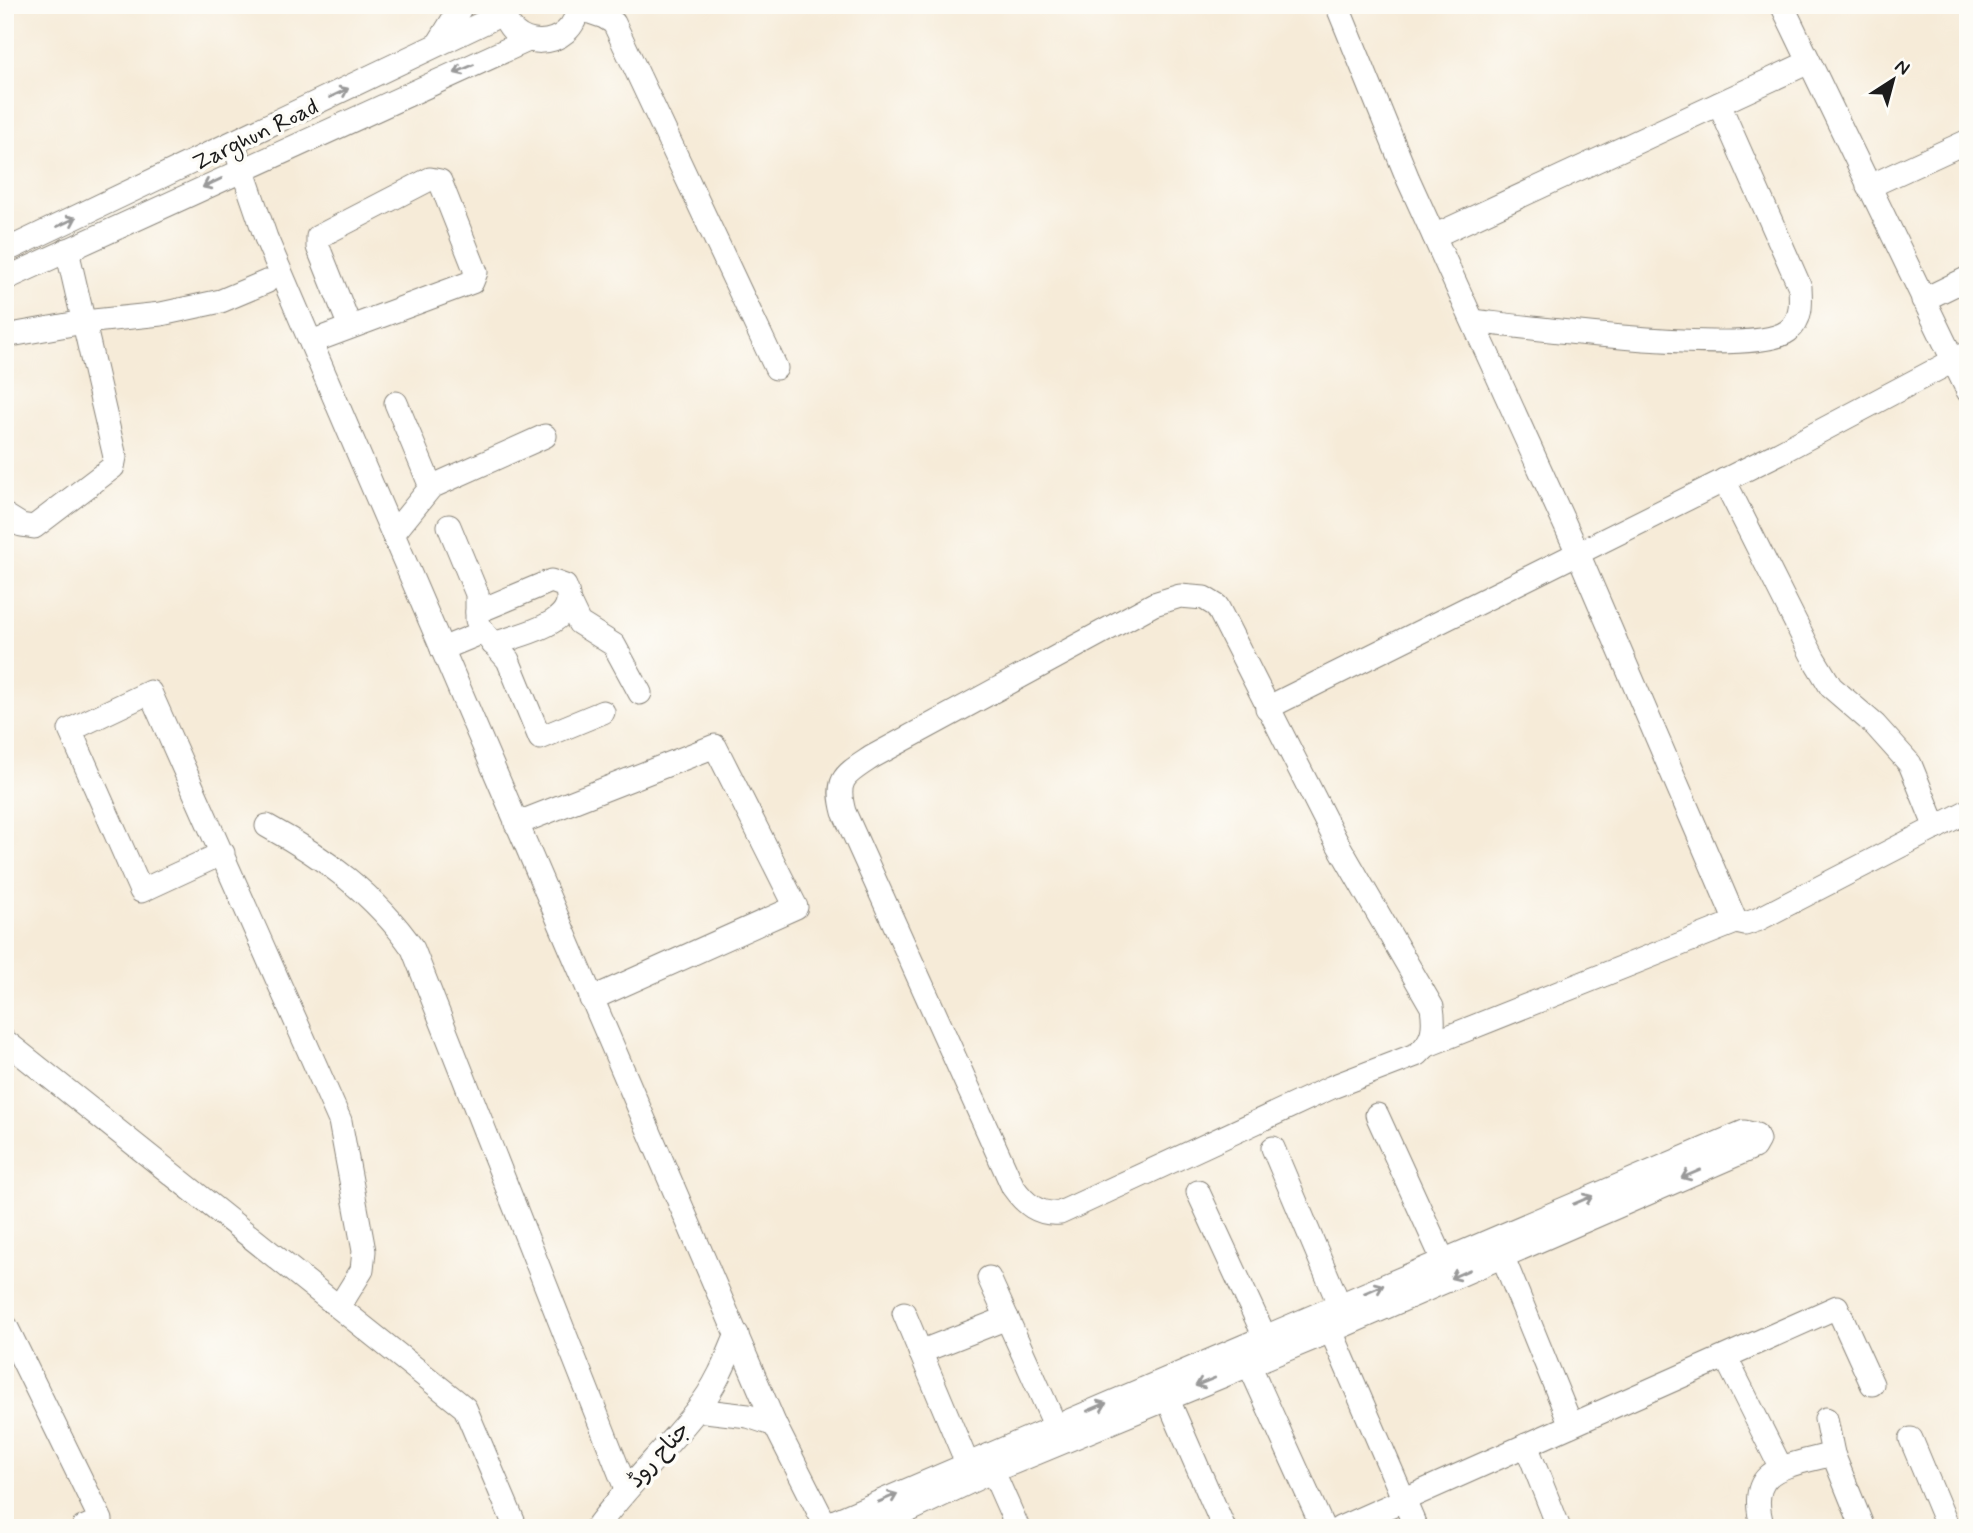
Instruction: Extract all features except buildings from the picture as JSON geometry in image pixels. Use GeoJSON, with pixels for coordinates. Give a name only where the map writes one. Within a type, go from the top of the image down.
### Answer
{"type":"FeatureCollection","features":[{"type":"Feature","properties":{"kind":"street"},"geometry":{"type":"LineString","coordinates":[[438,44],[462,5]]}},
{"type":"Feature","properties":{"kind":"street"},"geometry":{"type":"LineString","coordinates":[[1337,5],[1434,236],[1577,551],[1735,922]]}},
{"type":"Feature","properties":{"kind":"street"},"geometry":{"type":"LineString","coordinates":[[1782,5],[1923,300],[1960,356],[1968,391]]}},
{"type":"Feature","properties":{"kind":"street"},"geometry":{"type":"LineString","coordinates":[[504,9],[508,25],[526,41],[538,43],[562,37],[575,20],[578,7],[614,23],[776,368]]}},
{"type":"Feature","properties":{"kind":"street","name":"Zarghun Road"},"geometry":{"type":"LineString","coordinates":[[5,251],[234,145],[504,9]]}},
{"type":"Feature","properties":{"kind":"street"},"geometry":{"type":"LineString","coordinates":[[5,279],[526,41]]}},
{"type":"Feature","properties":{"kind":"street"},"geometry":{"type":"LineString","coordinates":[[1434,236],[1809,62]]}},
{"type":"Feature","properties":{"kind":"street"},"geometry":{"type":"LineString","coordinates":[[1473,321],[1661,341],[1762,341],[1787,331],[1797,320],[1801,307],[1800,287],[1719,104]]}},
{"type":"Feature","properties":{"kind":"street"},"geometry":{"type":"LineString","coordinates":[[1868,187],[1968,141]]}},
{"type":"Feature","properties":{"kind":"street"},"geometry":{"type":"LineString","coordinates":[[234,145],[266,238],[591,999],[775,1425],[826,1526],[1245,1355],[1443,1260],[1500,1246],[1744,1132],[1756,1135],[1758,1140],[1754,1147],[1331,1315]]}},
{"type":"Feature","properties":{"kind":"street"},"geometry":{"type":"LineString","coordinates":[[311,342],[472,282],[477,276],[440,181],[430,179],[318,237],[318,247],[350,327]]}},
{"type":"Feature","properties":{"kind":"street"},"geometry":{"type":"LineString","coordinates":[[5,515],[21,525],[34,527],[113,467],[115,457],[67,250]]}},
{"type":"Feature","properties":{"kind":"street"},"geometry":{"type":"LineString","coordinates":[[1923,300],[1968,278]]}},
{"type":"Feature","properties":{"kind":"street"},"geometry":{"type":"LineString","coordinates":[[5,336],[84,322],[161,314],[221,301],[266,282]]}},
{"type":"Feature","properties":{"kind":"street"},"geometry":{"type":"LineString","coordinates":[[1267,708],[1724,480],[1960,356]]}},
{"type":"Feature","properties":{"kind":"street"},"geometry":{"type":"LineString","coordinates":[[396,403],[430,487]]}},
{"type":"Feature","properties":{"kind":"street"},"geometry":{"type":"LineString","coordinates":[[393,534],[430,487],[545,436]]}},
{"type":"Feature","properties":{"kind":"street"},"geometry":{"type":"LineString","coordinates":[[1724,480],[1814,659],[1831,687],[1875,725],[1910,764],[1936,828]]}},
{"type":"Feature","properties":{"kind":"street"},"geometry":{"type":"LineString","coordinates":[[449,526],[477,594],[484,629],[508,660],[540,738],[603,712]]}},
{"type":"Feature","properties":{"kind":"street"},"geometry":{"type":"LineString","coordinates":[[442,649],[484,629],[551,581],[565,586],[579,623],[614,645],[640,694]]}},
{"type":"Feature","properties":{"kind":"street"},"geometry":{"type":"LineString","coordinates":[[1428,1045],[1434,1028],[1432,1007],[1335,839],[1217,607],[1204,598],[1180,596],[1154,604],[872,757],[846,775],[839,792],[844,812],[1013,1187],[1022,1200],[1042,1213],[1060,1213],[1281,1110],[1418,1054],[1428,1045],[1735,922],[1745,924],[1757,920],[1968,811]]}},
{"type":"Feature","properties":{"kind":"street"},"geometry":{"type":"LineString","coordinates":[[484,629],[550,623],[566,611],[569,602]]}},
{"type":"Feature","properties":{"kind":"street"},"geometry":{"type":"LineString","coordinates":[[223,853],[141,891],[69,730],[150,692],[223,853],[340,1121],[364,1251],[362,1270],[339,1307]]}},
{"type":"Feature","properties":{"kind":"street"},"geometry":{"type":"LineString","coordinates":[[516,824],[715,746],[796,906],[591,999]]}},
{"type":"Feature","properties":{"kind":"street"},"geometry":{"type":"LineString","coordinates":[[267,826],[306,848],[354,884],[393,920],[413,949],[626,1489]]}},
{"type":"Feature","properties":{"kind":"street"},"geometry":{"type":"LineString","coordinates":[[5,1041],[465,1408],[516,1528]]}},
{"type":"Feature","properties":{"kind":"street"},"geometry":{"type":"LineString","coordinates":[[1377,1115],[1443,1260]]}},
{"type":"Feature","properties":{"kind":"street"},"geometry":{"type":"LineString","coordinates":[[1273,1148],[1331,1315],[1416,1528]]}},
{"type":"Feature","properties":{"kind":"street"},"geometry":{"type":"LineString","coordinates":[[1198,1192],[1268,1345]]}},
{"type":"Feature","properties":{"kind":"street"},"geometry":{"type":"LineString","coordinates":[[1500,1246],[1571,1425]]}},
{"type":"Feature","properties":{"kind":"street"},"geometry":{"type":"LineString","coordinates":[[989,1278],[1055,1425]]}},
{"type":"Feature","properties":{"kind":"street"},"geometry":{"type":"LineString","coordinates":[[1340,1528],[1837,1307],[1872,1384]]}},
{"type":"Feature","properties":{"kind":"street"},"geometry":{"type":"LineString","coordinates":[[904,1313],[920,1352],[1018,1528]]}},
{"type":"Feature","properties":{"kind":"street"},"geometry":{"type":"LineString","coordinates":[[920,1352],[1007,1318]]}},
{"type":"Feature","properties":{"kind":"street"},"geometry":{"type":"LineString","coordinates":[[6,1326],[101,1520],[83,1528]]}},
{"type":"Feature","properties":{"kind":"street"},"geometry":{"type":"LineString","coordinates":[[697,1410],[714,1384],[737,1334]]}},
{"type":"Feature","properties":{"kind":"street"},"geometry":{"type":"LineString","coordinates":[[1245,1355],[1322,1528]]}},
{"type":"Feature","properties":{"kind":"street"},"geometry":{"type":"LineString","coordinates":[[1726,1358],[1781,1468]]}},
{"type":"Feature","properties":{"kind":"street"},"geometry":{"type":"LineString","coordinates":[[872,1528],[982,1463],[1055,1425],[1163,1389]]}},
{"type":"Feature","properties":{"kind":"street"},"geometry":{"type":"LineString","coordinates":[[1163,1389],[1224,1528]]}},
{"type":"Feature","properties":{"kind":"street","name":"جناح روڈ"},"geometry":{"type":"LineString","coordinates":[[596,1528],[626,1489],[697,1410],[748,1416],[775,1425]]}},
{"type":"Feature","properties":{"kind":"street"},"geometry":{"type":"LineString","coordinates":[[1826,1419],[1833,1454],[1863,1528]]}},
{"type":"Feature","properties":{"kind":"street"},"geometry":{"type":"LineString","coordinates":[[1911,1439],[1948,1528]]}},
{"type":"Feature","properties":{"kind":"street"},"geometry":{"type":"LineString","coordinates":[[1526,1445],[1559,1528]]}},
{"type":"Feature","properties":{"kind":"street"},"geometry":{"type":"LineString","coordinates":[[1763,1528],[1756,1505],[1758,1493],[1772,1472],[1833,1454]]}}]}
